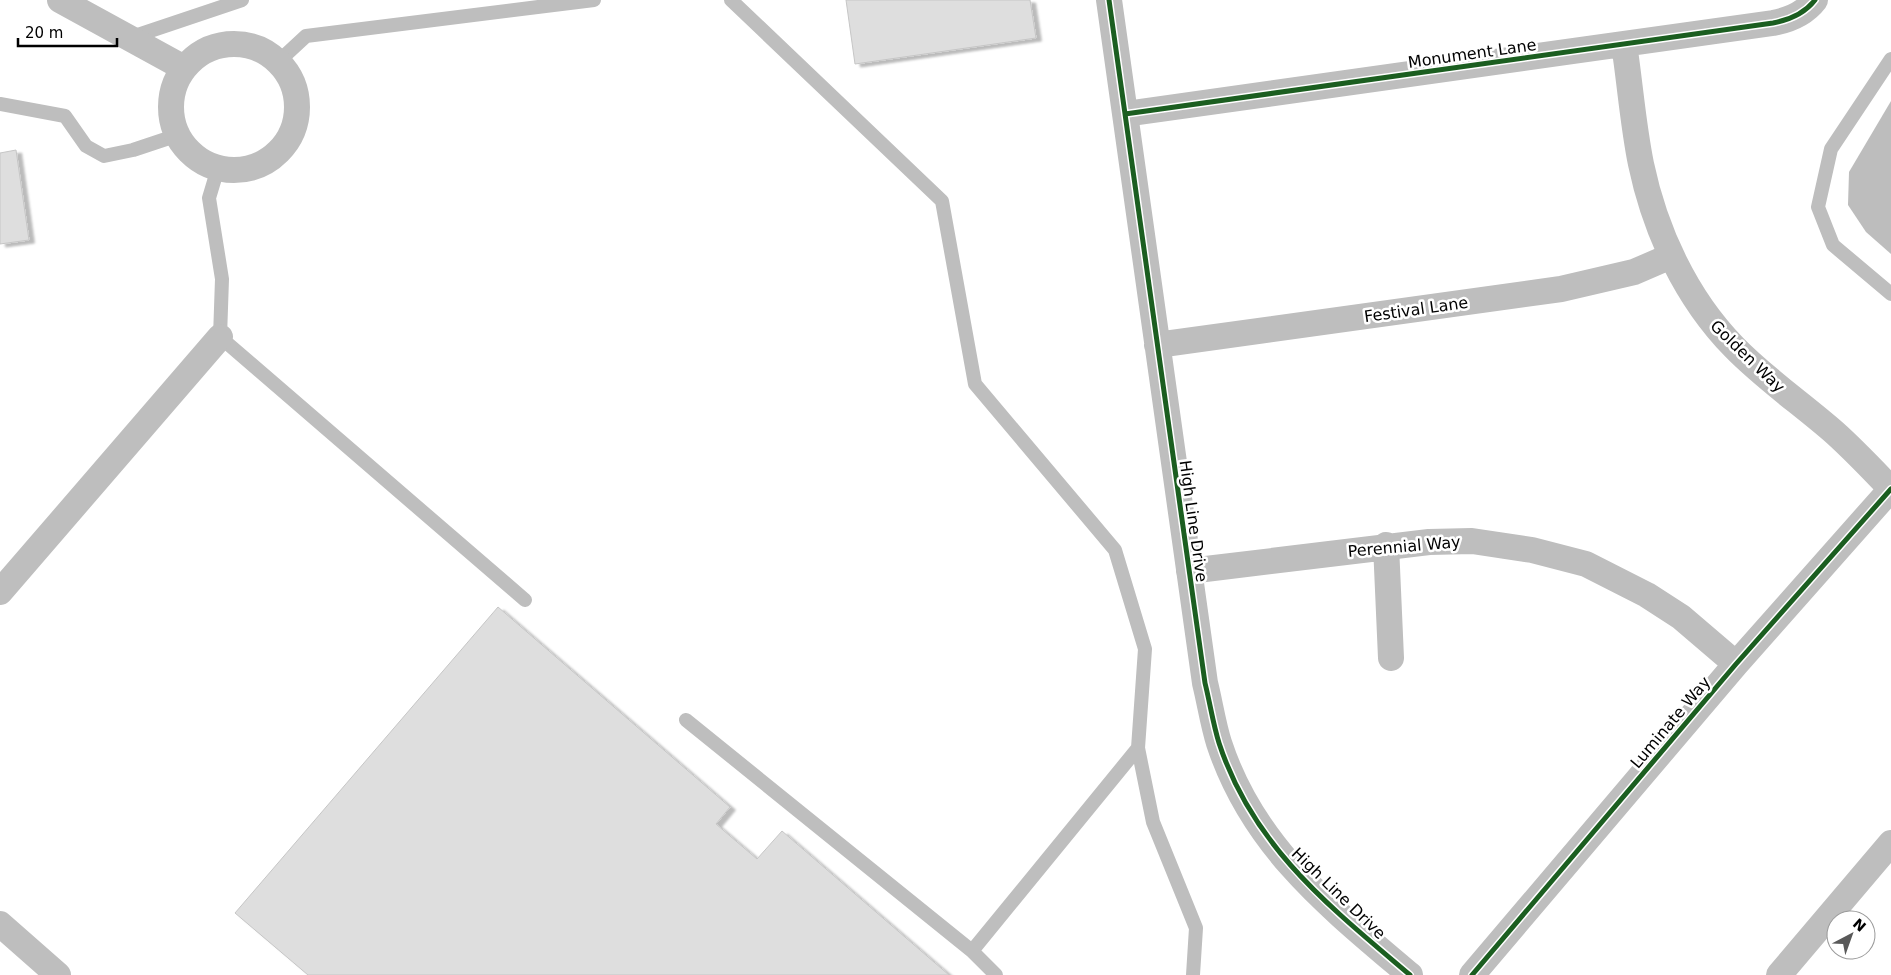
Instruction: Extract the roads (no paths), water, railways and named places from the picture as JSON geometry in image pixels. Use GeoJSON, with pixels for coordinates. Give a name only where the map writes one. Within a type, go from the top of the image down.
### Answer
{"type":"FeatureCollection","features":[{"type":"Feature","properties":{"kind":"street"},"geometry":{"type":"LineString","coordinates":[[60,0],[184,68]]}},
{"type":"Feature","properties":{"kind":"street","name":"High Line Drive"},"geometry":{"type":"LineString","coordinates":[[1109,0],[1205,683],[1219,742],[1237,785],[1265,835],[1296,874],[1345,920],[1410,975]]}},
{"type":"Feature","properties":{"kind":"street","name":"Monument Lane"},"geometry":{"type":"LineString","coordinates":[[1126,114],[1786,20],[1799,14],[1815,0]]}},
{"type":"Feature","properties":{"kind":"street"},"geometry":{"type":"LineString","coordinates":[[229,43],[247,44],[264,50],[279,60],[290,74],[296,92],[298,111],[294,129],[286,145],[272,158],[256,167],[237,170],[218,168],[202,161],[188,150],[178,135],[172,119],[171,100],[175,83],[184,68],[204,51],[229,43]]}},
{"type":"Feature","properties":{"kind":"street","name":"Golden Way"},"geometry":{"type":"LineString","coordinates":[[1624,44],[1641,164],[1671,256],[1704,313],[1734,347],[1768,379],[1835,433],[1891,489]]}},
{"type":"Feature","properties":{"kind":"street","name":"Festival Lane"},"geometry":{"type":"LineString","coordinates":[[1157,345],[1561,289],[1634,272],[1671,256]]}},
{"type":"Feature","properties":{"kind":"street"},"geometry":{"type":"LineString","coordinates":[[0,592],[220,337]]}},
{"type":"Feature","properties":{"kind":"street","name":"Luminate Way"},"geometry":{"type":"LineString","coordinates":[[1472,975],[1736,664],[1891,489]]}},
{"type":"Feature","properties":{"kind":"street","name":"Perennial Way"},"geometry":{"type":"LineString","coordinates":[[1189,571],[1386,545],[1472,541],[1532,550],[1586,564],[1647,595],[1681,617],[1736,664]]}},
{"type":"Feature","properties":{"kind":"street"},"geometry":{"type":"LineString","coordinates":[[1386,545],[1391,658]]}},
{"type":"Feature","properties":{"kind":"street"},"geometry":{"type":"LineString","coordinates":[[1778,975],[1891,843]]}},
{"type":"Feature","properties":{"kind":"street"},"geometry":{"type":"LineString","coordinates":[[0,924],[58,975]]}},
{"type":"Feature","properties":{"kind":"lane"},"geometry":{"type":"LineString","coordinates":[[128,38],[242,0]]}},
{"type":"Feature","properties":{"kind":"lane"},"geometry":{"type":"LineString","coordinates":[[279,60],[306,36],[594,0]]}},
{"type":"Feature","properties":{"kind":"lane"},"geometry":{"type":"LineString","coordinates":[[731,0],[942,200],[975,384],[1115,550],[1145,649],[1138,748],[1153,822],[1196,928],[1193,975]]}},
{"type":"Feature","properties":{"kind":"lane"},"geometry":{"type":"LineString","coordinates":[[1891,59],[1831,150],[1818,207],[1832,245],[1891,294]]}},
{"type":"Feature","properties":{"kind":"lane"},"geometry":{"type":"LineString","coordinates":[[0,104],[66,116],[86,146],[104,156],[133,150],[178,135]]}},
{"type":"Feature","properties":{"kind":"lane"},"geometry":{"type":"LineString","coordinates":[[218,168],[209,198],[222,279],[220,337],[525,600]]}},
{"type":"Feature","properties":{"kind":"lane"},"geometry":{"type":"LineString","coordinates":[[686,720],[972,951],[996,975]]}},
{"type":"Feature","properties":{"kind":"lane"},"geometry":{"type":"LineString","coordinates":[[972,951],[1138,748]]}}]}
